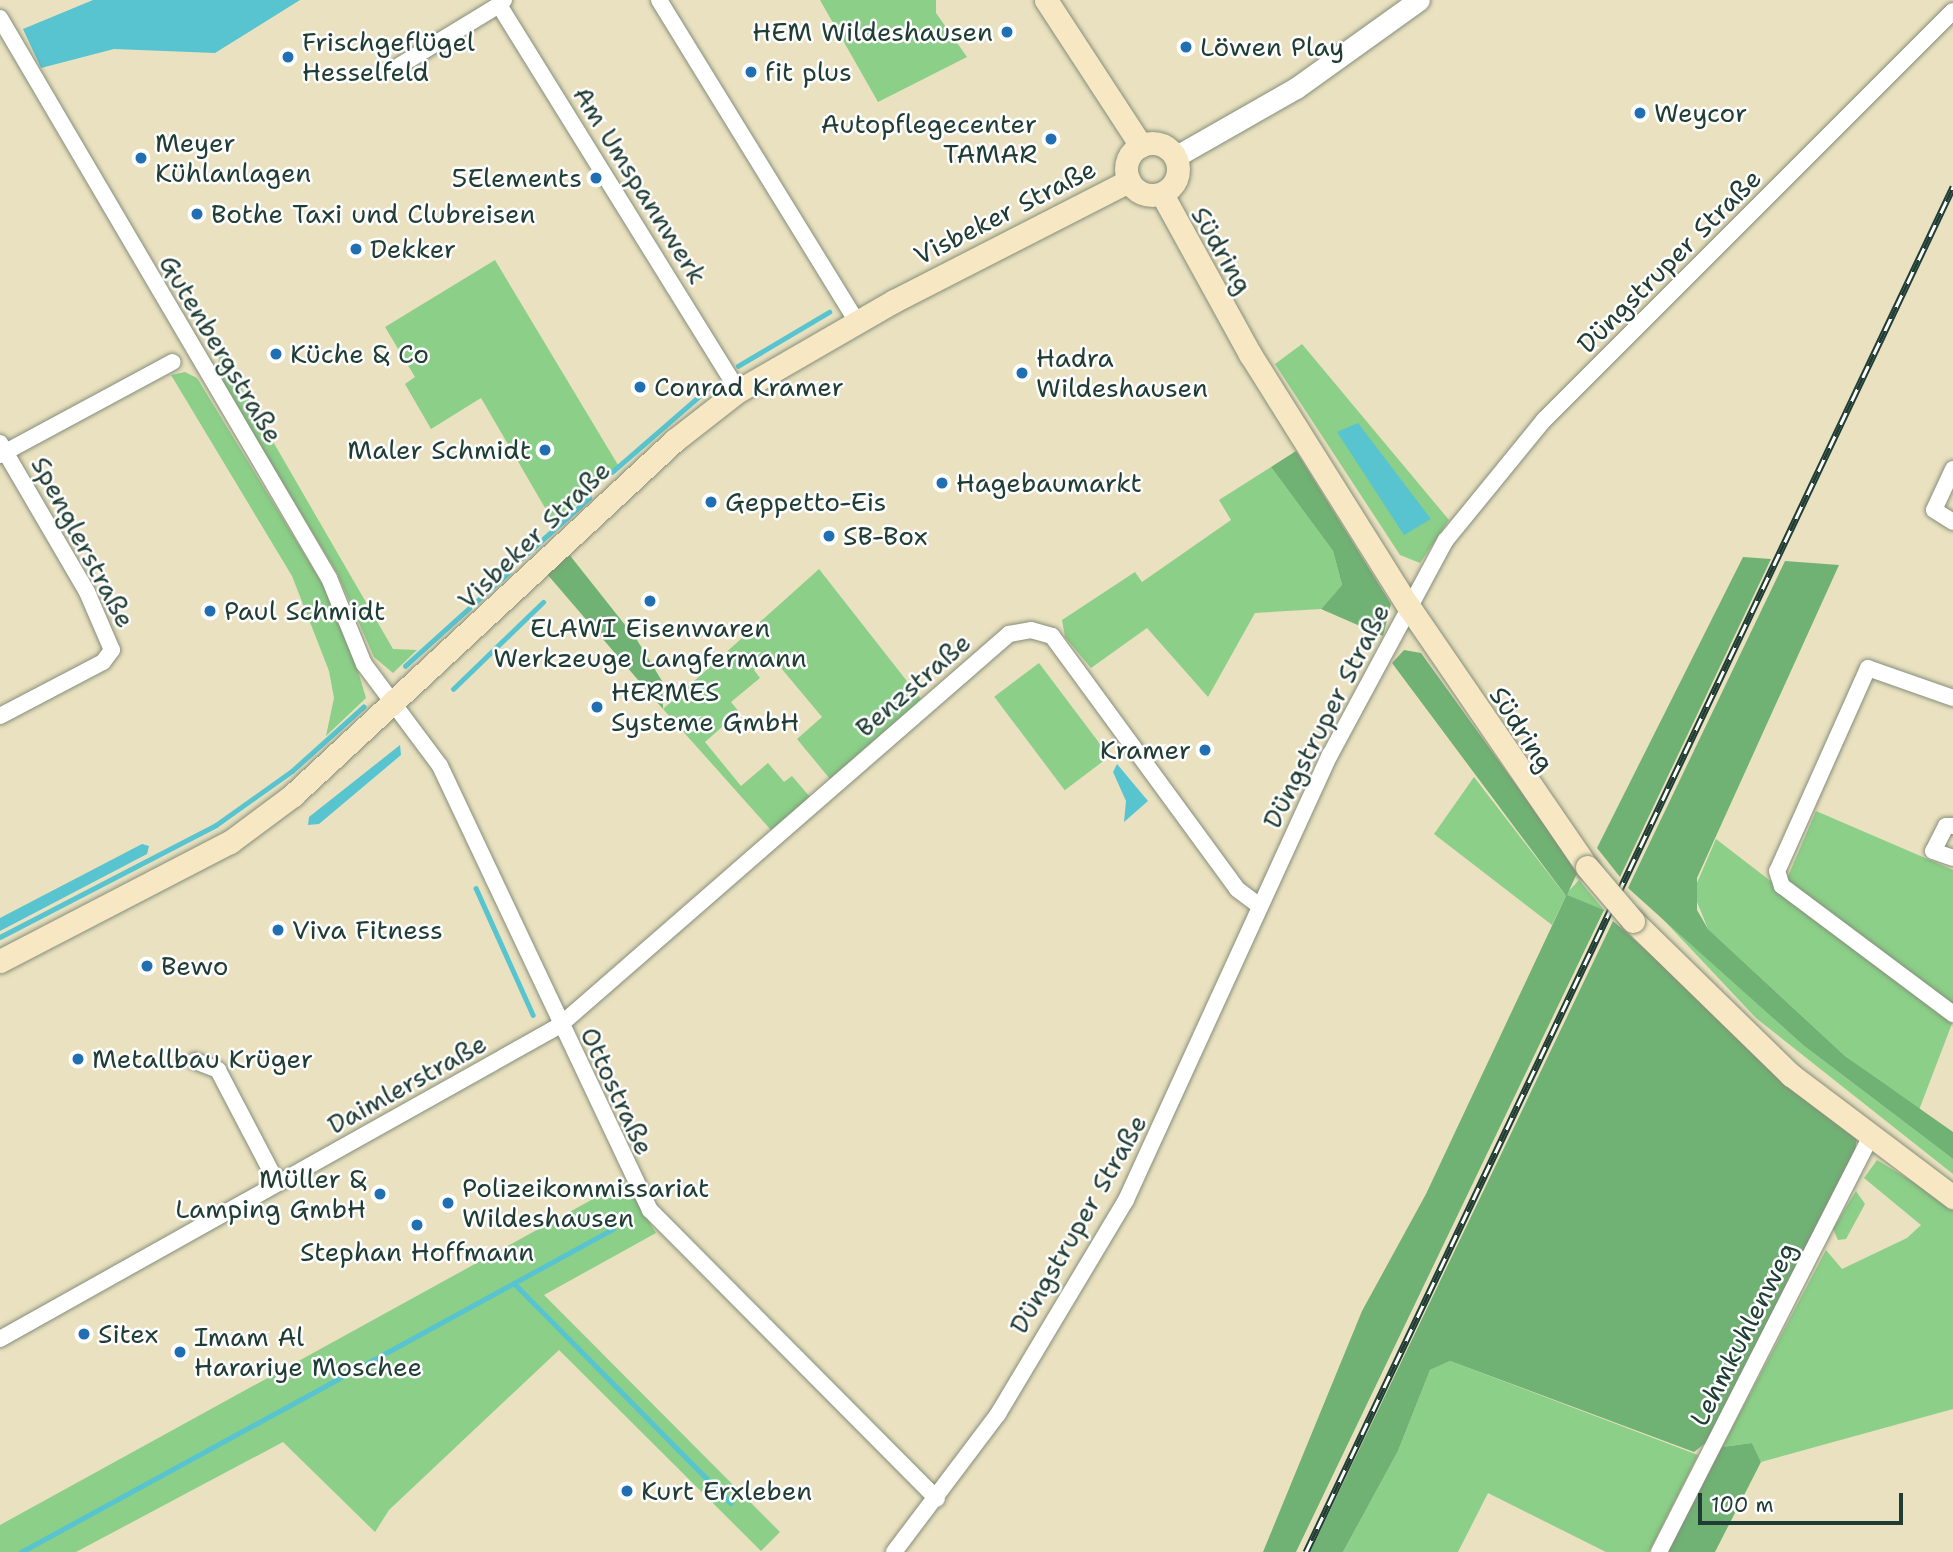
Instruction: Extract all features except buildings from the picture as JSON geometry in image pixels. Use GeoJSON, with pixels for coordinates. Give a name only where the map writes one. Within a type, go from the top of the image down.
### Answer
{"type":"FeatureCollection","features":[{"type":"Feature","properties":{"kind":"main road"},"geometry":{"type":"LineString","coordinates":[[1046,0],[1141,146]]}},
{"type":"Feature","properties":{"kind":"main road"},"geometry":{"type":"LineString","coordinates":[[1160,145],[1175,157],[1175,182],[1161,194],[1143,194],[1129,181],[1129,158],[1141,146],[1160,145]]}},
{"type":"Feature","properties":{"kind":"main road","name":"Visbeker Straße"},"geometry":{"type":"LineString","coordinates":[[0,961],[230,842],[324,771],[675,440],[738,391],[857,322],[1129,181]]}},
{"type":"Feature","properties":{"kind":"main road","name":"Südring"},"geometry":{"type":"LineString","coordinates":[[1161,194],[1250,354],[1409,607],[1587,867],[1633,921],[1745,1033],[1870,1139],[1953,1197]]}},
{"type":"Feature","properties":{"kind":"street"},"geometry":{"type":"LineString","coordinates":[[659,0],[857,322]]}},
{"type":"Feature","properties":{"kind":"street"},"geometry":{"type":"LineString","coordinates":[[1175,157],[1296,88],[1419,0]]}},
{"type":"Feature","properties":{"kind":"street","name":"Am Umspannwerk"},"geometry":{"type":"LineString","coordinates":[[399,66],[501,3],[738,391]]}},
{"type":"Feature","properties":{"kind":"street","name":"Düngstruper Straße"},"geometry":{"type":"LineString","coordinates":[[894,1552],[937,1499],[998,1414],[1126,1200],[1258,905],[1409,607],[1446,540],[1544,419],[1953,11]]}},
{"type":"Feature","properties":{"kind":"street","name":"Gutenbergstraße"},"geometry":{"type":"LineString","coordinates":[[0,18],[329,578],[364,664],[397,704]]}},
{"type":"Feature","properties":{"kind":"street"},"geometry":{"type":"LineString","coordinates":[[2,450],[173,362]]}},
{"type":"Feature","properties":{"kind":"street","name":"Spenglerstraße"},"geometry":{"type":"LineString","coordinates":[[0,716],[96,666],[112,650],[87,592],[2,450]]}},
{"type":"Feature","properties":{"kind":"street"},"geometry":{"type":"LineString","coordinates":[[1953,469],[1934,510],[1953,522]]}},
{"type":"Feature","properties":{"kind":"street","name":"Benzstraße"},"geometry":{"type":"LineString","coordinates":[[559,1026],[1009,634],[1031,630],[1052,636],[1237,889],[1258,905]]}},
{"type":"Feature","properties":{"kind":"street"},"geometry":{"type":"LineString","coordinates":[[1953,698],[1868,668],[1777,870],[1782,886],[1953,1014]]}},
{"type":"Feature","properties":{"kind":"street","name":"Ottostraße"},"geometry":{"type":"LineString","coordinates":[[397,704],[440,766],[559,1026],[650,1210],[937,1499]]}},
{"type":"Feature","properties":{"kind":"street"},"geometry":{"type":"LineString","coordinates":[[1953,826],[1946,826],[1933,851],[1953,858]]}},
{"type":"Feature","properties":{"kind":"street","name":"Daimlerstraße"},"geometry":{"type":"LineString","coordinates":[[0,1339],[559,1026]]}},
{"type":"Feature","properties":{"kind":"street"},"geometry":{"type":"LineString","coordinates":[[195,1061],[218,1070],[277,1183]]}},
{"type":"Feature","properties":{"kind":"street","name":"Lehmkuhlenweg"},"geometry":{"type":"LineString","coordinates":[[1659,1552],[1870,1139]]}},
{"type":"Feature","properties":{"kind":"green space"},"geometry":{"type":"Polygon","coordinates":[[[820,0],[936,0],[936,13],[967,57],[878,102],[820,0]]]}},
{"type":"Feature","properties":{"kind":"green space"},"geometry":{"type":"Polygon","coordinates":[[[495,260],[618,465],[555,525],[481,398],[431,429],[405,384],[415,377],[385,327],[495,260]]]}},
{"type":"Feature","properties":{"kind":"green space"},"geometry":{"type":"Polygon","coordinates":[[[1302,344],[1449,520],[1420,563],[1400,555],[1275,364],[1302,344]]]}},
{"type":"Feature","properties":{"kind":"green space"},"geometry":{"type":"Polygon","coordinates":[[[220,350],[393,649],[417,650],[393,673],[374,657],[337,573],[217,374],[220,350]]]}},
{"type":"Feature","properties":{"kind":"green space"},"geometry":{"type":"Polygon","coordinates":[[[185,372],[197,378],[341,614],[366,698],[326,736],[334,698],[329,671],[292,576],[171,375],[185,372]]]}},
{"type":"Feature","properties":{"kind":"green space"},"geometry":{"type":"Polygon","coordinates":[[[1296,451],[1391,604],[1383,636],[1321,609],[1342,585],[1333,551],[1271,467],[1296,451]]]}},
{"type":"Feature","properties":{"kind":"green space"},"geometry":{"type":"Polygon","coordinates":[[[1271,467],[1333,551],[1342,585],[1321,609],[1255,613],[1208,697],[1147,628],[1091,668],[1065,637],[1062,620],[1135,572],[1142,582],[1231,520],[1219,500],[1271,467]]]}},
{"type":"Feature","properties":{"kind":"green space"},"geometry":{"type":"Polygon","coordinates":[[[568,553],[637,640],[662,681],[663,709],[547,574],[568,553]]]}},
{"type":"Feature","properties":{"kind":"green space"},"geometry":{"type":"Polygon","coordinates":[[[1743,557],[1771,559],[1620,877],[1597,848],[1743,557]]]}},
{"type":"Feature","properties":{"kind":"green space"},"geometry":{"type":"Polygon","coordinates":[[[1785,561],[1839,565],[1697,878],[1697,910],[1708,929],[1845,1056],[1953,1132],[1953,1159],[1803,1045],[1628,888],[1785,561]]]}},
{"type":"Feature","properties":{"kind":"green space"},"geometry":{"type":"Polygon","coordinates":[[[819,569],[921,699],[830,779],[797,739],[822,717],[771,656],[754,670],[760,678],[731,702],[739,712],[705,742],[741,786],[768,763],[784,782],[792,776],[810,797],[771,830],[663,709],[819,569]]]}},
{"type":"Feature","properties":{"kind":"green space"},"geometry":{"type":"Polygon","coordinates":[[[1404,650],[1421,653],[1578,871],[1567,895],[1604,910],[1296,1552],[1263,1552],[1362,1311],[1426,1194],[1566,896],[1392,663],[1404,650]]]}},
{"type":"Feature","properties":{"kind":"green space"},"geometry":{"type":"Polygon","coordinates":[[[1039,663],[1109,756],[1065,790],[994,697],[1039,663]]]}},
{"type":"Feature","properties":{"kind":"green space"},"geometry":{"type":"Polygon","coordinates":[[[1474,777],[1565,895],[1579,880],[1604,910],[1566,896],[1552,925],[1434,834],[1474,777]]]}},
{"type":"Feature","properties":{"kind":"green space"},"geometry":{"type":"Polygon","coordinates":[[[1816,811],[1953,870],[1953,1005],[1786,881],[1816,811]]]}},
{"type":"Feature","properties":{"kind":"green space"},"geometry":{"type":"Polygon","coordinates":[[[1716,839],[1953,1021],[1919,1110],[1845,1056],[1708,929],[1693,892],[1716,839]]]}},
{"type":"Feature","properties":{"kind":"green space"},"geometry":{"type":"Polygon","coordinates":[[[1658,914],[1803,1045],[1953,1159],[1953,1174],[1756,1018],[1658,914]]]}},
{"type":"Feature","properties":{"kind":"green space"},"geometry":{"type":"Polygon","coordinates":[[[1613,921],[1857,1137],[1855,1152],[1708,1441],[1694,1452],[1450,1361],[1430,1370],[1398,1451],[1343,1552],[1310,1552],[1613,921]]]}},
{"type":"Feature","properties":{"kind":"green space"},"geometry":{"type":"Polygon","coordinates":[[[1877,1160],[1953,1206],[1953,1409],[1761,1462],[1752,1443],[1722,1447],[1826,1250],[1842,1269],[1907,1238],[1921,1225],[1864,1178],[1877,1160]]]}},
{"type":"Feature","properties":{"kind":"green space"},"geometry":{"type":"Polygon","coordinates":[[[624,1182],[656,1233],[544,1295],[780,1532],[761,1551],[559,1350],[389,1510],[375,1532],[283,1442],[76,1552],[0,1552],[0,1525],[624,1182]]]}},
{"type":"Feature","properties":{"kind":"green space"},"geometry":{"type":"Polygon","coordinates":[[[1856,1191],[1865,1204],[1846,1239],[1838,1240],[1833,1229],[1856,1191]]]}},
{"type":"Feature","properties":{"kind":"green space"},"geometry":{"type":"Polygon","coordinates":[[[1450,1361],[1698,1455],[1649,1552],[1606,1552],[1488,1493],[1458,1552],[1343,1552],[1398,1451],[1430,1370],[1450,1361]]]}},
{"type":"Feature","properties":{"kind":"green space"},"geometry":{"type":"Polygon","coordinates":[[[1752,1443],[1761,1462],[1715,1552],[1667,1552],[1722,1447],[1752,1443]]]}},
{"type":"Feature","properties":{"kind":"water"},"geometry":{"type":"Polygon","coordinates":[[[93,0],[300,0],[215,53],[114,49],[41,68],[23,29],[93,0]]]}},
{"type":"Feature","properties":{"kind":"water"},"geometry":{"type":"Polygon","coordinates":[[[1358,423],[1431,519],[1404,535],[1337,432],[1358,423]]]}},
{"type":"Feature","properties":{"kind":"water"},"geometry":{"type":"Polygon","coordinates":[[[400,745],[401,755],[319,824],[308,825],[309,817],[400,745]]]}},
{"type":"Feature","properties":{"kind":"water"},"geometry":{"type":"Polygon","coordinates":[[[1117,764],[1148,801],[1124,822],[1126,801],[1113,772],[1117,764]]]}},
{"type":"Feature","properties":{"kind":"water"},"geometry":{"type":"Polygon","coordinates":[[[142,844],[149,846],[147,854],[0,931],[0,918],[142,844]]]}},
{"type":"Feature","properties":{"kind":"waterway"},"geometry":{"type":"LineString","coordinates":[[738,366],[829,312]]}},
{"type":"Feature","properties":{"kind":"waterway"},"geometry":{"type":"LineString","coordinates":[[612,472],[712,385]]}},
{"type":"Feature","properties":{"kind":"waterway"},"geometry":{"type":"LineString","coordinates":[[522,558],[589,498]]}},
{"type":"Feature","properties":{"kind":"waterway"},"geometry":{"type":"LineString","coordinates":[[405,666],[509,572]]}},
{"type":"Feature","properties":{"kind":"waterway"},"geometry":{"type":"LineString","coordinates":[[453,689],[543,602]]}},
{"type":"Feature","properties":{"kind":"waterway"},"geometry":{"type":"LineString","coordinates":[[0,937],[216,825],[292,771],[363,707]]}},
{"type":"Feature","properties":{"kind":"waterway"},"geometry":{"type":"LineString","coordinates":[[476,888],[533,1015]]}},
{"type":"Feature","properties":{"kind":"waterway"},"geometry":{"type":"LineString","coordinates":[[21,1552],[613,1229]]}},
{"type":"Feature","properties":{"kind":"waterway"},"geometry":{"type":"LineString","coordinates":[[514,1283],[731,1503]]}},
{"type":"Feature","properties":{"kind":"railway"},"geometry":{"type":"LineString","coordinates":[[1306,1552],[1953,187]]}},
{"type":"Feature","properties":{"kind":"place","name":"HEM Wildeshausen"},"geometry":{"type":"Point","coordinates":[1007,32]}},
{"type":"Feature","properties":{"kind":"place","name":"Löwen Play"},"geometry":{"type":"Point","coordinates":[1186,47]}},
{"type":"Feature","properties":{"kind":"place","name":"Frischgeflügel Hesselfeld"},"geometry":{"type":"Point","coordinates":[288,57]}},
{"type":"Feature","properties":{"kind":"place","name":"fit plus"},"geometry":{"type":"Point","coordinates":[751,72]}},
{"type":"Feature","properties":{"kind":"place","name":"Weycor"},"geometry":{"type":"Point","coordinates":[1640,113]}},
{"type":"Feature","properties":{"kind":"place","name":"Autopflegecenter TAMAR"},"geometry":{"type":"Point","coordinates":[1051,139]}},
{"type":"Feature","properties":{"kind":"place","name":"Meyer Kühlanlagen"},"geometry":{"type":"Point","coordinates":[141,158]}},
{"type":"Feature","properties":{"kind":"place","name":"5Elements"},"geometry":{"type":"Point","coordinates":[596,178]}},
{"type":"Feature","properties":{"kind":"place","name":"Bothe Taxi und Clubreisen"},"geometry":{"type":"Point","coordinates":[197,214]}},
{"type":"Feature","properties":{"kind":"place","name":"Dekker"},"geometry":{"type":"Point","coordinates":[356,249]}},
{"type":"Feature","properties":{"kind":"place","name":"Küche & Co"},"geometry":{"type":"Point","coordinates":[276,354]}},
{"type":"Feature","properties":{"kind":"place","name":"Hadra Wildeshausen"},"geometry":{"type":"Point","coordinates":[1022,373]}},
{"type":"Feature","properties":{"kind":"place","name":"Conrad Kramer"},"geometry":{"type":"Point","coordinates":[640,387]}},
{"type":"Feature","properties":{"kind":"place","name":"Maler Schmidt"},"geometry":{"type":"Point","coordinates":[545,450]}},
{"type":"Feature","properties":{"kind":"place","name":"Hagebaumarkt"},"geometry":{"type":"Point","coordinates":[942,483]}},
{"type":"Feature","properties":{"kind":"place","name":"Geppetto-Eis"},"geometry":{"type":"Point","coordinates":[711,502]}},
{"type":"Feature","properties":{"kind":"place","name":"SB-Box"},"geometry":{"type":"Point","coordinates":[829,536]}},
{"type":"Feature","properties":{"kind":"place","name":"ELAWI Eisenwaren Werkzeuge Langfermann"},"geometry":{"type":"Point","coordinates":[650,601]}},
{"type":"Feature","properties":{"kind":"place","name":"Paul Schmidt"},"geometry":{"type":"Point","coordinates":[210,611]}},
{"type":"Feature","properties":{"kind":"place","name":"HERMES Systeme GmbH"},"geometry":{"type":"Point","coordinates":[597,707]}},
{"type":"Feature","properties":{"kind":"place","name":"Kramer"},"geometry":{"type":"Point","coordinates":[1205,750]}},
{"type":"Feature","properties":{"kind":"place","name":"Viva Fitness"},"geometry":{"type":"Point","coordinates":[278,930]}},
{"type":"Feature","properties":{"kind":"place","name":"Bewo"},"geometry":{"type":"Point","coordinates":[147,966]}},
{"type":"Feature","properties":{"kind":"place","name":"Metallbau Krüger"},"geometry":{"type":"Point","coordinates":[78,1059]}},
{"type":"Feature","properties":{"kind":"place","name":"Müller & Lamping GmbH"},"geometry":{"type":"Point","coordinates":[380,1194]}},
{"type":"Feature","properties":{"kind":"place","name":"Polizeikommissariat Wildeshausen"},"geometry":{"type":"Point","coordinates":[448,1203]}},
{"type":"Feature","properties":{"kind":"place","name":"Stephan Hoffmann"},"geometry":{"type":"Point","coordinates":[417,1225]}},
{"type":"Feature","properties":{"kind":"place","name":"Sitex"},"geometry":{"type":"Point","coordinates":[84,1334]}},
{"type":"Feature","properties":{"kind":"place","name":"Imam Al Harariye Moschee"},"geometry":{"type":"Point","coordinates":[180,1352]}},
{"type":"Feature","properties":{"kind":"place","name":"Kurt Erxleben"},"geometry":{"type":"Point","coordinates":[627,1491]}}]}
